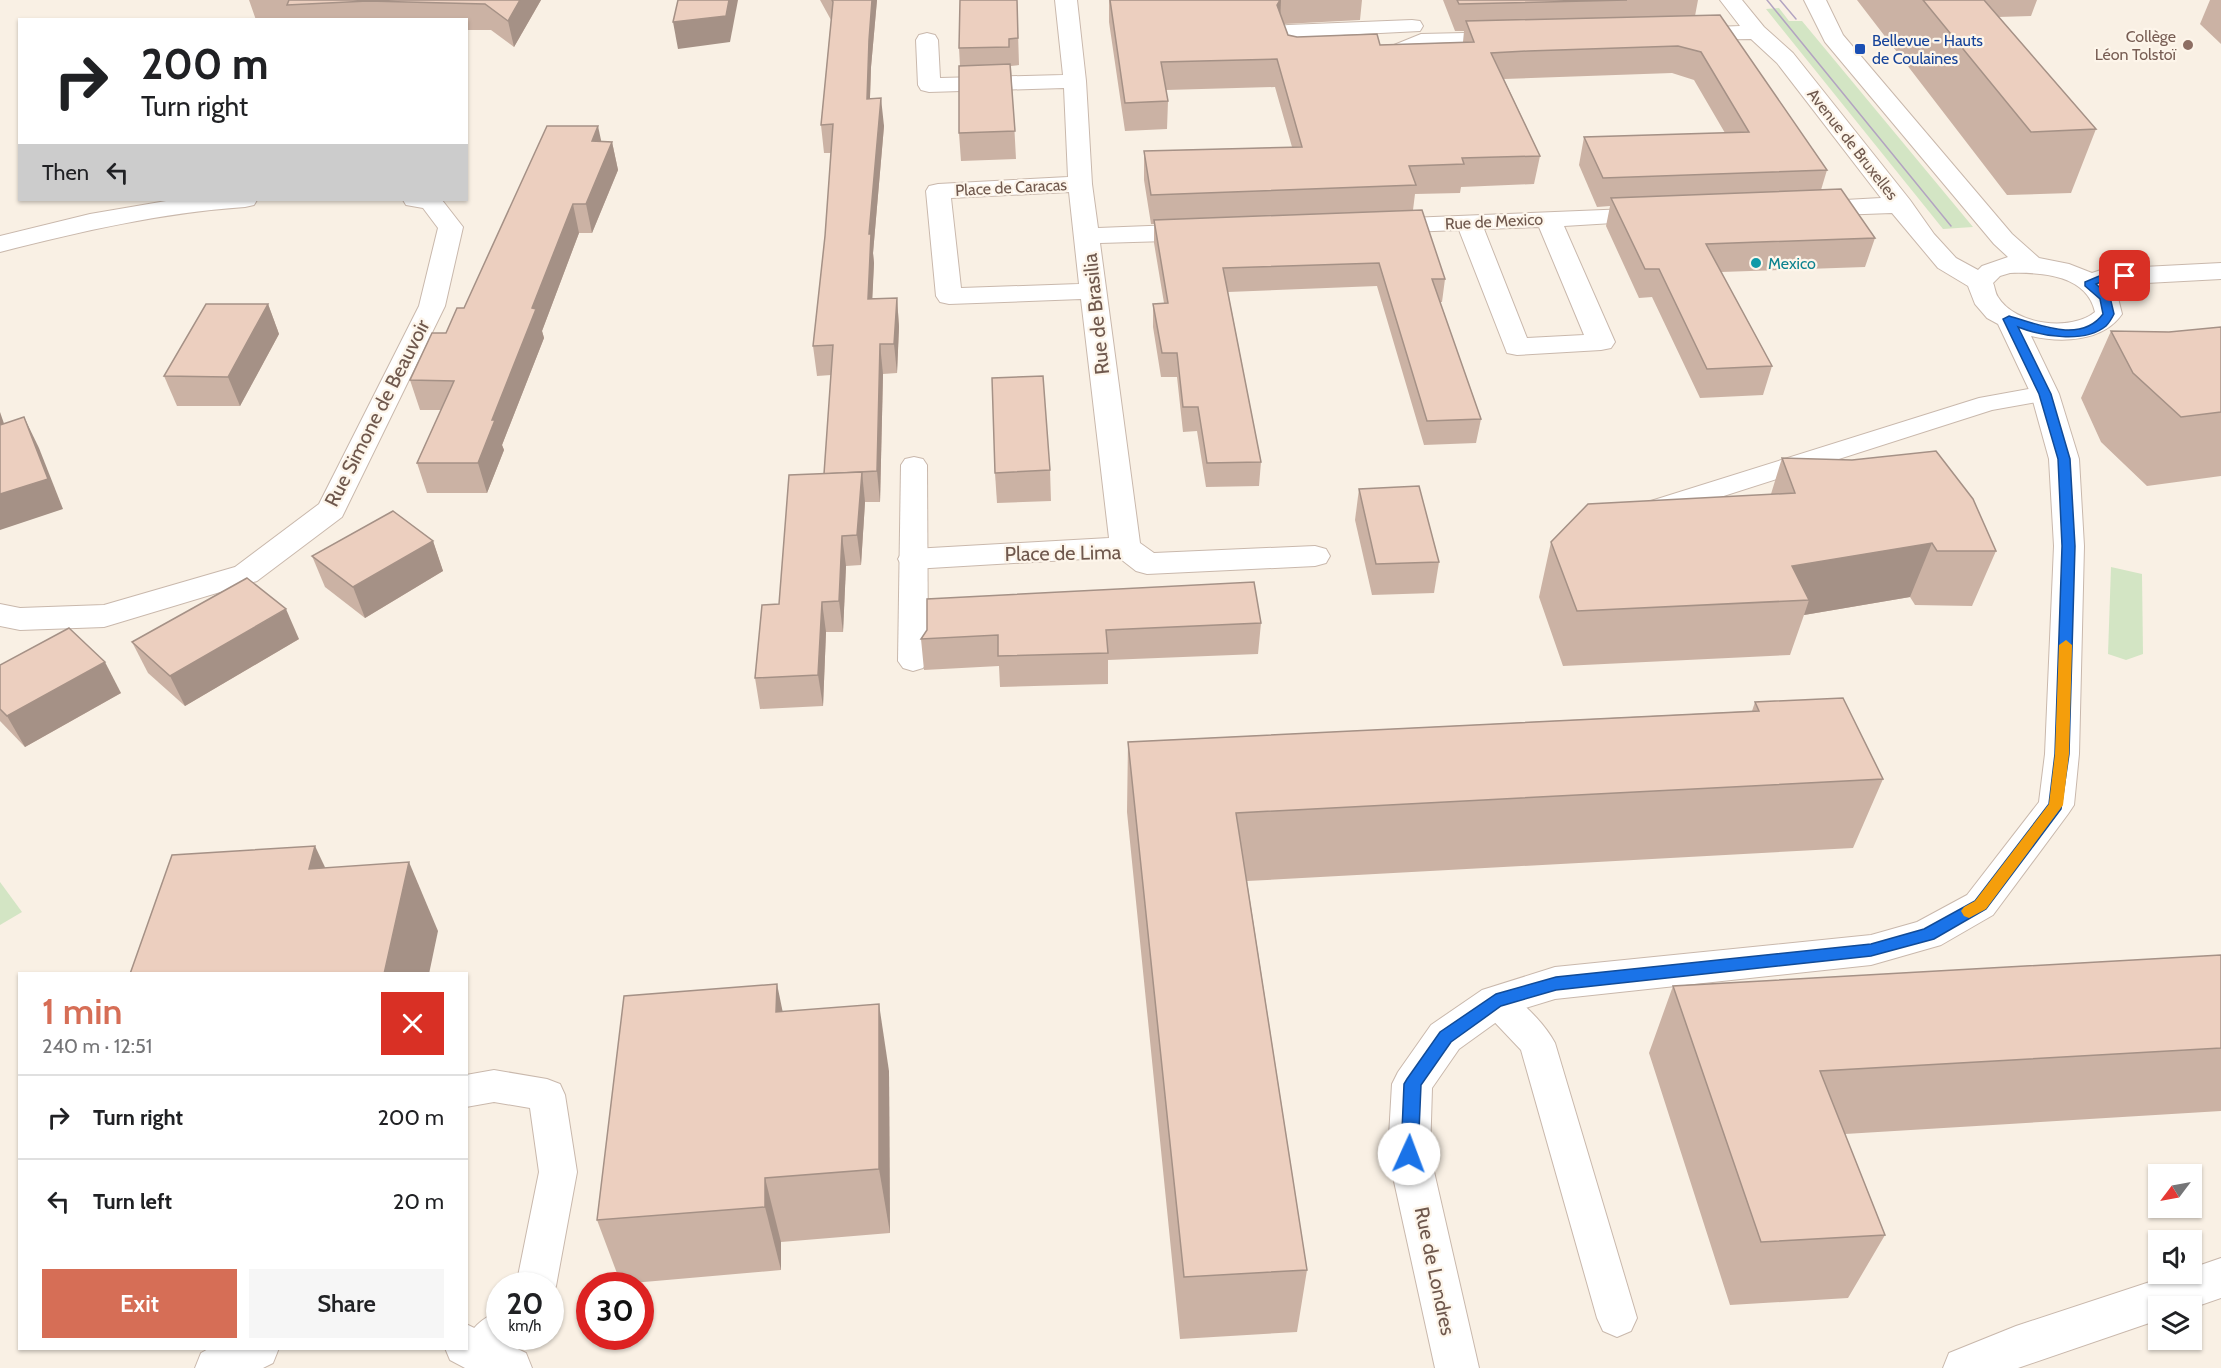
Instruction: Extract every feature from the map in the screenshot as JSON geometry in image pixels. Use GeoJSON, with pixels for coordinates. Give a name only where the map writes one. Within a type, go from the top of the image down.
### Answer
{"type":"FeatureCollection","features":[{"type":"Feature","properties":{"kind":"street","name":"Rue de Brasilia"},"geometry":{"type":"LineString","coordinates":[[1066,0],[1075,81],[1080,184],[1125,547]]}},
{"type":"Feature","properties":{"kind":"street","name":"Avenue de Bruxelles"},"geometry":{"type":"LineString","coordinates":[[1731,0],[1756,32],[1785,57],[1925,239],[1947,263],[1980,282]]}},
{"type":"Feature","properties":{"kind":"street"},"geometry":{"type":"LineString","coordinates":[[1815,0],[1833,37],[2003,239],[2031,265]]}},
{"type":"Feature","properties":{"kind":"street"},"geometry":{"type":"LineString","coordinates":[[1403,6],[1416,34]]}},
{"type":"Feature","properties":{"kind":"street"},"geometry":{"type":"LineString","coordinates":[[1416,34],[1397,51],[1295,55],[1288,31],[1416,34],[1527,39]]}},
{"type":"Feature","properties":{"kind":"street"},"geometry":{"type":"LineString","coordinates":[[1668,35],[1756,32]]}},
{"type":"Feature","properties":{"kind":"street"},"geometry":{"type":"LineString","coordinates":[[927,40],[929,85],[1075,81]]}},
{"type":"Feature","properties":{"kind":"street","name":"Place de Caracas"},"geometry":{"type":"LineString","coordinates":[[1080,184],[938,191],[949,296],[1092,291]]}},
{"type":"Feature","properties":{"kind":"street"},"geometry":{"type":"LineString","coordinates":[[0,244],[73,223],[216,201]]}},
{"type":"Feature","properties":{"kind":"street","name":"Rue Simone de Beauvoir"},"geometry":{"type":"LineString","coordinates":[[0,615],[20,619],[104,616],[246,574],[331,510],[432,306],[451,227],[430,201]]}},
{"type":"Feature","properties":{"kind":"street"},"geometry":{"type":"LineString","coordinates":[[1780,210],[1900,205]]}},
{"type":"Feature","properties":{"kind":"street","name":"Rue de Mexico"},"geometry":{"type":"LineString","coordinates":[[1361,227],[1676,214]]}},
{"type":"Feature","properties":{"kind":"street"},"geometry":{"type":"LineString","coordinates":[[1468,223],[1517,347],[1601,342],[1548,219]]}},
{"type":"Feature","properties":{"kind":"street"},"geometry":{"type":"LineString","coordinates":[[1087,236],[1229,231]]}},
{"type":"Feature","properties":{"kind":"street"},"geometry":{"type":"LineString","coordinates":[[2031,265],[2054,268],[2076,276],[2105,297],[2109,314],[2102,324],[2083,332],[2062,333],[2030,328],[2009,319],[1986,303],[1980,293],[1980,282],[1991,271],[2007,266],[2031,265]]}},
{"type":"Feature","properties":{"kind":"street"},"geometry":{"type":"LineString","coordinates":[[2089,284],[2104,277],[2221,271]]}},
{"type":"Feature","properties":{"kind":"street","name":"Rue de Londres"},"geometry":{"type":"LineString","coordinates":[[1457,1368],[1409,1154],[1412,1084],[1445,1037],[1496,1001],[1556,983],[1871,950],[1928,934],[1980,905],[2056,805],[2062,754],[2069,546],[2064,459],[2045,394],[2009,319]]}},
{"type":"Feature","properties":{"kind":"street","name":"Place de Lima"},"geometry":{"type":"LineString","coordinates":[[913,559],[1125,547],[1147,564],[1315,555]]}},
{"type":"Feature","properties":{"kind":"street"},"geometry":{"type":"LineString","coordinates":[[1965,1368],[2016,1347],[2221,1278]]}},
{"type":"Feature","properties":{"kind":"street"},"geometry":{"type":"LineString","coordinates":[[217,1368],[253,1350]]}},
{"type":"Feature","properties":{"kind":"lane"},"geometry":{"type":"LineString","coordinates":[[1626,518],[1988,403],[2045,394]]}},
{"type":"Feature","properties":{"kind":"lane"},"geometry":{"type":"LineString","coordinates":[[913,661],[914,465]]}},
{"type":"Feature","properties":{"kind":"lane"},"geometry":{"type":"LineString","coordinates":[[1496,1001],[1537,1043],[1617,1318]]}},
{"type":"Feature","properties":{"kind":"lane"},"geometry":{"type":"LineString","coordinates":[[468,1091],[494,1086],[547,1095],[558,1172],[539,1272]]}},
{"type":"Feature","properties":{"kind":"green space"},"geometry":{"type":"Polygon","coordinates":[[[1779,8],[1789,21],[1802,21],[1973,227],[1943,229],[1766,9],[1779,8]]]}},
{"type":"Feature","properties":{"kind":"green space"},"geometry":{"type":"Polygon","coordinates":[[[2111,567],[2142,574],[2143,654],[2126,660],[2108,654],[2111,567]]]}},
{"type":"Feature","properties":{"kind":"green space"},"geometry":{"type":"Polygon","coordinates":[[[0,882],[22,912],[0,925],[0,882]]]}},
{"type":"Feature","properties":{"kind":"building"},"geometry":{"type":"Polygon","coordinates":[[[289,0],[520,0],[508,21],[485,4],[368,1],[287,5],[289,0]]]}},
{"type":"Feature","properties":{"kind":"building"},"geometry":{"type":"Polygon","coordinates":[[[678,0],[729,0],[726,16],[673,22],[678,0]]]}},
{"type":"Feature","properties":{"kind":"building"},"geometry":{"type":"Polygon","coordinates":[[[832,0],[872,0],[867,99],[881,98],[869,234],[871,234],[868,299],[897,298],[894,344],[880,344],[877,471],[824,474],[833,345],[813,346],[825,236],[833,124],[821,125],[832,0]]]}},
{"type":"Feature","properties":{"kind":"building"},"geometry":{"type":"Polygon","coordinates":[[[960,0],[1017,0],[1018,38],[1009,39],[1009,47],[959,48],[960,0]]]}},
{"type":"Feature","properties":{"kind":"building"},"geometry":{"type":"Polygon","coordinates":[[[1110,0],[1280,0],[1277,5],[1288,35],[1297,37],[1377,34],[1380,45],[1474,42],[1466,21],[1720,15],[1827,170],[1603,178],[1584,137],[1749,132],[1701,52],[1678,46],[1528,51],[1491,53],[1540,156],[1462,158],[1464,164],[1409,166],[1416,185],[1151,195],[1144,151],[1302,147],[1277,59],[1161,62],[1168,101],[1125,103],[1110,0]]]}},
{"type":"Feature","properties":{"kind":"building"},"geometry":{"type":"Polygon","coordinates":[[[1457,0],[1627,0],[1459,4],[1457,0]]]}},
{"type":"Feature","properties":{"kind":"building"},"geometry":{"type":"Polygon","coordinates":[[[1923,0],[1984,0],[2096,129],[2031,132],[1923,0]]]}},
{"type":"Feature","properties":{"kind":"building"},"geometry":{"type":"Polygon","coordinates":[[[1010,64],[1015,131],[959,133],[959,66],[1010,64]]]}},
{"type":"Feature","properties":{"kind":"building"},"geometry":{"type":"Polygon","coordinates":[[[547,126],[598,126],[592,141],[612,142],[586,204],[573,204],[532,308],[536,309],[492,420],[495,420],[478,463],[417,463],[454,381],[410,380],[432,333],[446,333],[457,308],[464,308],[547,126]]]}},
{"type":"Feature","properties":{"kind":"building"},"geometry":{"type":"Polygon","coordinates":[[[1841,189],[1875,238],[1706,244],[1772,366],[1707,369],[1659,269],[1645,269],[1611,198],[1841,189]]]}},
{"type":"Feature","properties":{"kind":"building"},"geometry":{"type":"Polygon","coordinates":[[[1422,210],[1445,279],[1432,279],[1481,419],[1427,421],[1379,263],[1223,268],[1261,462],[1207,463],[1198,407],[1183,407],[1177,353],[1162,353],[1153,304],[1168,303],[1154,220],[1422,210]]]}},
{"type":"Feature","properties":{"kind":"building"},"geometry":{"type":"Polygon","coordinates":[[[206,304],[268,304],[228,377],[164,376],[206,304]]]}},
{"type":"Feature","properties":{"kind":"building"},"geometry":{"type":"Polygon","coordinates":[[[2221,327],[2221,412],[2181,417],[2133,373],[2111,331],[2169,332],[2221,327]]]}},
{"type":"Feature","properties":{"kind":"building"},"geometry":{"type":"Polygon","coordinates":[[[1043,376],[1050,470],[995,473],[992,378],[1043,376]]]}},
{"type":"Feature","properties":{"kind":"building"},"geometry":{"type":"Polygon","coordinates":[[[24,417],[48,479],[0,494],[0,425],[24,417]]]}},
{"type":"Feature","properties":{"kind":"building"},"geometry":{"type":"Polygon","coordinates":[[[1936,451],[1973,499],[1996,551],[1937,551],[1932,543],[1792,566],[1809,600],[1577,611],[1551,542],[1588,504],[1795,493],[1782,458],[1852,460],[1936,451]]]}},
{"type":"Feature","properties":{"kind":"building"},"geometry":{"type":"Polygon","coordinates":[[[862,472],[857,535],[842,536],[839,601],[822,602],[818,675],[755,678],[762,605],[779,604],[789,475],[862,472]]]}},
{"type":"Feature","properties":{"kind":"building"},"geometry":{"type":"Polygon","coordinates":[[[1419,486],[1439,562],[1376,564],[1359,489],[1419,486]]]}},
{"type":"Feature","properties":{"kind":"building"},"geometry":{"type":"Polygon","coordinates":[[[393,511],[433,541],[353,587],[312,556],[393,511]]]}},
{"type":"Feature","properties":{"kind":"building"},"geometry":{"type":"Polygon","coordinates":[[[247,578],[286,609],[170,676],[132,642],[247,578]]]}},
{"type":"Feature","properties":{"kind":"building"},"geometry":{"type":"Polygon","coordinates":[[[1254,582],[1261,623],[1106,630],[1108,653],[998,656],[998,635],[921,639],[927,630],[927,599],[1254,582]]]}},
{"type":"Feature","properties":{"kind":"building"},"geometry":{"type":"Polygon","coordinates":[[[69,628],[105,662],[7,716],[0,709],[0,665],[69,628]]]}},
{"type":"Feature","properties":{"kind":"building"},"geometry":{"type":"Polygon","coordinates":[[[1843,698],[1883,779],[1236,813],[1307,1270],[1184,1277],[1128,742],[1759,711],[1755,702],[1843,698]]]}},
{"type":"Feature","properties":{"kind":"building"},"geometry":{"type":"Polygon","coordinates":[[[315,846],[309,869],[409,862],[384,972],[131,972],[172,855],[315,846]]]}},
{"type":"Feature","properties":{"kind":"building"},"geometry":{"type":"Polygon","coordinates":[[[2221,955],[2221,1048],[1820,1071],[1885,1235],[1761,1242],[1673,986],[2221,955]]]}},
{"type":"Feature","properties":{"kind":"building"},"geometry":{"type":"Polygon","coordinates":[[[777,984],[776,1012],[879,1004],[879,1169],[765,1178],[765,1207],[597,1220],[624,996],[777,984]]]}},
{"type":"Feature","properties":{"kind":"tram line"},"geometry":{"type":"LineString","coordinates":[[1767,0],[1951,226]]}},
{"type":"Feature","properties":{"kind":"tram line"},"geometry":{"type":"LineString","coordinates":[[1780,0],[1796,19]]}},
{"type":"Feature","properties":{"kind":"slow traffic"},"geometry":{"type":"LineString","coordinates":[[1969,911],[1980,905],[2056,805],[2062,754],[2066,645]]}},
{"type":"Feature","properties":{"kind":"place","name":"Collège Léon Tolstoï"},"geometry":{"type":"Point","coordinates":[2188,45]}},
{"type":"Feature","properties":{"kind":"place","name":"Bellevue - Hauts de Coulaines"},"geometry":{"type":"Point","coordinates":[1860,49]}},
{"type":"Feature","properties":{"kind":"place","name":"Mexico"},"geometry":{"type":"Point","coordinates":[1756,263]}},
{"type":"Feature","properties":{"kind":"route"},"geometry":{"type":"LineString","coordinates":[[1409,1154],[1412,1084],[1445,1037],[1496,1001],[1556,983],[1871,950],[1928,934],[1980,905],[2056,805],[2062,754],[2069,546],[2064,459],[2045,394],[2009,319],[2030,328],[2062,333],[2083,332],[2102,324],[2109,314],[2105,297],[2089,284],[2104,277],[2125,276]]}}]}
